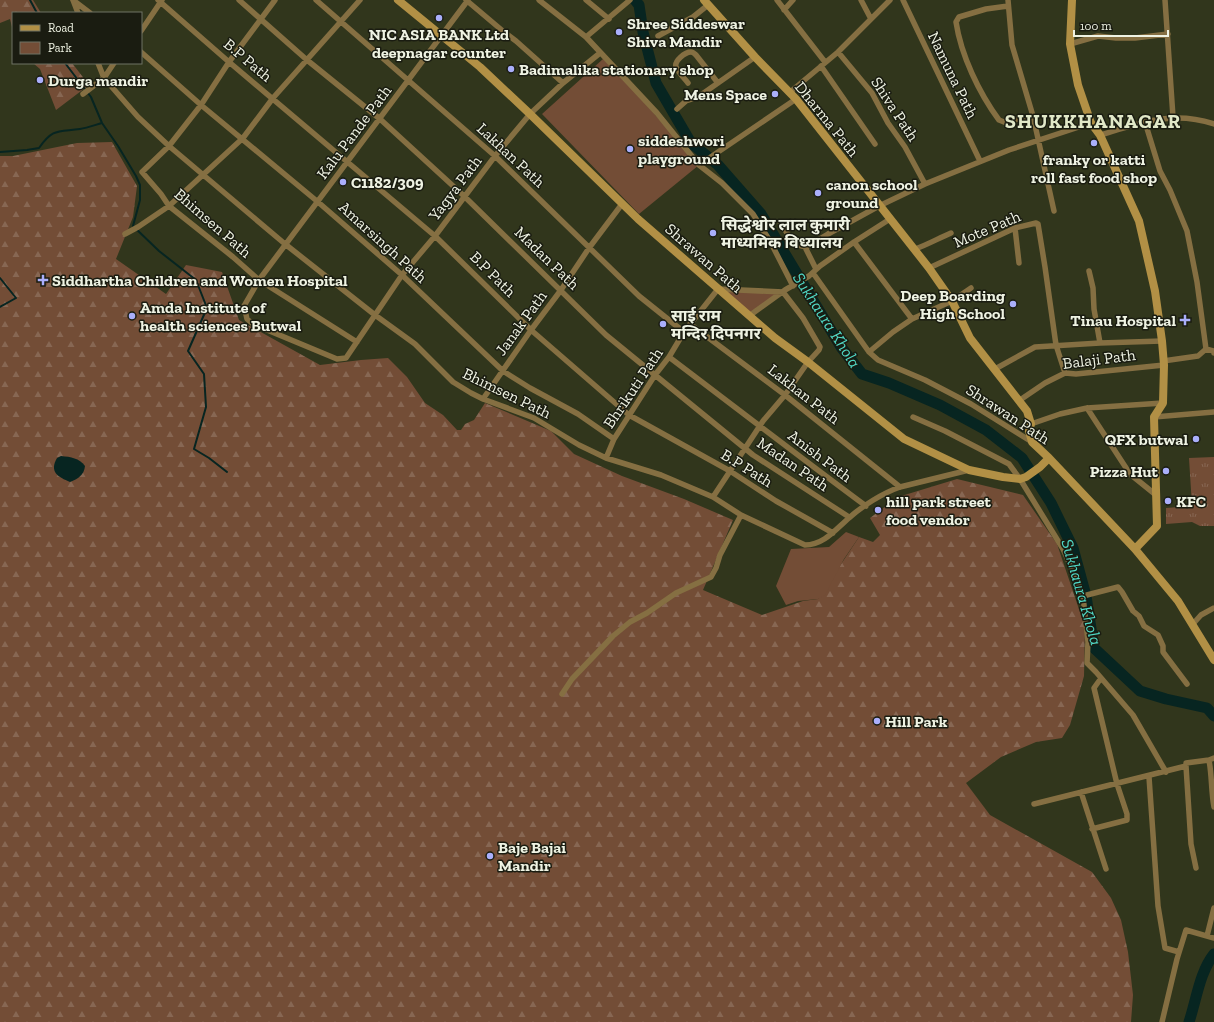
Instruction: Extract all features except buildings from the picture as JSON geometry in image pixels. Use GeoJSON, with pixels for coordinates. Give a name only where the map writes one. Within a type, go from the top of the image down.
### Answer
{"type":"FeatureCollection","features":[{"type":"Feature","properties":{"kind":"street"},"geometry":{"type":"LineString","coordinates":[[73,0],[78,12]]}},
{"type":"Feature","properties":{"kind":"street"},"geometry":{"type":"LineString","coordinates":[[73,0],[89,12]]}},
{"type":"Feature","properties":{"kind":"street","name":"Madan Path"},"geometry":{"type":"LineString","coordinates":[[240,0],[307,60],[380,119],[464,196],[606,335],[699,412],[754,455],[849,517]]}},
{"type":"Feature","properties":{"kind":"street"},"geometry":{"type":"LineString","coordinates":[[169,146],[201,104],[229,62],[275,0]]}},
{"type":"Feature","properties":{"kind":"street","name":"Lakhan Path"},"geometry":{"type":"LineString","coordinates":[[316,0],[496,156],[639,296],[684,332]]}},
{"type":"Feature","properties":{"kind":"street"},"geometry":{"type":"LineString","coordinates":[[125,234],[170,206],[243,138],[273,98],[360,0]]}},
{"type":"Feature","properties":{"kind":"street","name":"Shrawan Path"},"geometry":{"type":"LineString","coordinates":[[398,0],[480,67],[638,219],[749,316],[904,440],[969,470],[1003,478],[1023,478]]}},
{"type":"Feature","properties":{"kind":"street"},"geometry":{"type":"LineString","coordinates":[[467,0],[563,83]]}},
{"type":"Feature","properties":{"kind":"street","name":"Kalu Pande Path"},"geometry":{"type":"LineString","coordinates":[[259,280],[442,37],[467,0]]}},
{"type":"Feature","properties":{"kind":"street"},"geometry":{"type":"LineString","coordinates":[[539,0],[586,37],[658,113],[701,163],[753,214],[770,241],[793,286]]}},
{"type":"Feature","properties":{"kind":"street"},"geometry":{"type":"LineString","coordinates":[[586,0],[609,19]]}},
{"type":"Feature","properties":{"kind":"street"},"geometry":{"type":"LineString","coordinates":[[586,37],[609,19],[629,0]]}},
{"type":"Feature","properties":{"kind":"street"},"geometry":{"type":"LineString","coordinates":[[776,0],[823,64],[875,144]]}},
{"type":"Feature","properties":{"kind":"street"},"geometry":{"type":"LineString","coordinates":[[784,10],[793,0]]}},
{"type":"Feature","properties":{"kind":"street"},"geometry":{"type":"LineString","coordinates":[[861,0],[871,19]]}},
{"type":"Feature","properties":{"kind":"street"},"geometry":{"type":"LineString","coordinates":[[789,93],[838,52],[890,0]]}},
{"type":"Feature","properties":{"kind":"street","name":"Namuna Path"},"geometry":{"type":"LineString","coordinates":[[903,0],[980,161]]}},
{"type":"Feature","properties":{"kind":"street"},"geometry":{"type":"LineString","coordinates":[[1072,0],[1070,44],[1078,86],[1091,123],[1100,135],[1139,221],[1155,292],[1162,341],[1164,363],[1163,403],[1154,417],[1157,526],[1135,549]]}},
{"type":"Feature","properties":{"kind":"street"},"geometry":{"type":"LineString","coordinates":[[1165,0],[1173,117]]}},
{"type":"Feature","properties":{"kind":"street"},"geometry":{"type":"LineString","coordinates":[[142,29],[160,1]]}},
{"type":"Feature","properties":{"kind":"street","name":"B.P Path"},"geometry":{"type":"LineString","coordinates":[[160,1],[229,62],[435,236],[531,330],[629,415],[730,471],[776,501],[833,533]]}},
{"type":"Feature","properties":{"kind":"street"},"geometry":{"type":"LineString","coordinates":[[658,36],[693,17],[706,3]]}},
{"type":"Feature","properties":{"kind":"street","name":"Dharma Path"},"geometry":{"type":"LineString","coordinates":[[706,3],[796,99],[879,206],[915,249],[952,301],[970,338],[1020,400],[1027,411],[1031,424],[1029,431],[1032,442]]}},
{"type":"Feature","properties":{"kind":"street"},"geometry":{"type":"LineString","coordinates":[[1034,116],[1004,122],[999,120],[978,84],[961,47],[956,22],[959,17],[1008,3],[1012,45],[1034,116],[1054,211]]}},
{"type":"Feature","properties":{"kind":"street"},"geometry":{"type":"LineString","coordinates":[[1070,44],[1098,36],[1135,38],[1168,34]]}},
{"type":"Feature","properties":{"kind":"street"},"geometry":{"type":"LineString","coordinates":[[688,82],[676,65],[678,59],[689,52],[692,52],[718,83]]}},
{"type":"Feature","properties":{"kind":"street","name":"Shiva Path"},"geometry":{"type":"LineString","coordinates":[[838,52],[872,93],[888,123],[905,147],[925,184]]}},
{"type":"Feature","properties":{"kind":"street","name":"Amarsingh Path"},"geometry":{"type":"LineString","coordinates":[[142,53],[402,275],[503,371],[530,388],[578,414],[614,439]]}},
{"type":"Feature","properties":{"kind":"street","name":"Yagya Path"},"geometry":{"type":"LineString","coordinates":[[375,315],[402,275],[435,236],[464,196],[530,114],[563,83],[600,53]]}},
{"type":"Feature","properties":{"kind":"street"},"geometry":{"type":"LineString","coordinates":[[677,109],[686,101],[698,97],[755,57]]}},
{"type":"Feature","properties":{"kind":"street"},"geometry":{"type":"LineString","coordinates":[[98,64],[104,78],[138,117],[169,146],[285,244],[375,315]]}},
{"type":"Feature","properties":{"kind":"street"},"geometry":{"type":"LineString","coordinates":[[83,94],[104,78],[113,64]]}},
{"type":"Feature","properties":{"kind":"street"},"geometry":{"type":"LineString","coordinates":[[701,163],[796,99]]}},
{"type":"Feature","properties":{"kind":"street"},"geometry":{"type":"LineString","coordinates":[[1100,135],[1145,122],[1173,117],[1214,124]]}},
{"type":"Feature","properties":{"kind":"street"},"geometry":{"type":"LineString","coordinates":[[1145,122],[1160,171],[1170,190],[1187,231],[1206,349],[1214,351]]}},
{"type":"Feature","properties":{"kind":"street"},"geometry":{"type":"LineString","coordinates":[[780,222],[790,237],[805,247],[879,206],[925,184],[1038,139],[1091,123]]}},
{"type":"Feature","properties":{"kind":"street","name":"Bhimsen Path"},"geometry":{"type":"LineString","coordinates":[[169,146],[142,172],[170,206],[259,280],[244,306],[247,319],[253,324],[337,359],[346,358],[375,315],[415,344],[453,382],[483,399],[534,418],[579,446],[606,458],[661,475],[713,497],[741,515],[805,545],[812,545],[833,533],[849,517],[889,491],[969,470]]}},
{"type":"Feature","properties":{"kind":"street","name":"Janak Path"},"geometry":{"type":"LineString","coordinates":[[483,399],[622,204]]}},
{"type":"Feature","properties":{"kind":"street"},"geometry":{"type":"LineString","coordinates":[[749,316],[854,242],[890,219]]}},
{"type":"Feature","properties":{"kind":"street","name":"Mote Path"},"geometry":{"type":"LineString","coordinates":[[929,268],[1015,228],[1038,224],[1056,345]]}},
{"type":"Feature","properties":{"kind":"street"},"geometry":{"type":"LineString","coordinates":[[1015,228],[1019,263]]}},
{"type":"Feature","properties":{"kind":"street"},"geometry":{"type":"LineString","coordinates":[[915,249],[951,233]]}},
{"type":"Feature","properties":{"kind":"street"},"geometry":{"type":"LineString","coordinates":[[854,242],[912,319]]}},
{"type":"Feature","properties":{"kind":"street","name":"Shrawan Path"},"geometry":{"type":"LineString","coordinates":[[805,247],[813,272],[869,352],[878,360],[925,380],[971,404],[1032,442],[1135,549],[1178,601],[1214,660]]}},
{"type":"Feature","properties":{"kind":"street"},"geometry":{"type":"LineString","coordinates":[[1089,271],[1093,288],[1094,309],[1100,342]]}},
{"type":"Feature","properties":{"kind":"street"},"geometry":{"type":"LineString","coordinates":[[259,280],[358,342]]}},
{"type":"Feature","properties":{"kind":"street"},"geometry":{"type":"LineString","coordinates":[[869,352],[893,332],[912,319],[952,301],[971,288]]}},
{"type":"Feature","properties":{"kind":"street"},"geometry":{"type":"LineString","coordinates":[[713,497],[762,421],[785,395],[820,347],[803,318],[783,292],[718,289]]}},
{"type":"Feature","properties":{"kind":"street","name":"Bhrikuti Path"},"geometry":{"type":"LineString","coordinates":[[606,458],[614,439],[655,375],[669,357],[684,332],[718,289]]}},
{"type":"Feature","properties":{"kind":"street","name":"Lakhan Path"},"geometry":{"type":"LineString","coordinates":[[690,324],[785,395],[900,487]]}},
{"type":"Feature","properties":{"kind":"street"},"geometry":{"type":"LineString","coordinates":[[995,369],[1035,347],[1100,342],[1162,341]]}},
{"type":"Feature","properties":{"kind":"street"},"geometry":{"type":"LineString","coordinates":[[1056,345],[1065,373]]}},
{"type":"Feature","properties":{"kind":"street","name":"Balaji Path"},"geometry":{"type":"LineString","coordinates":[[1020,400],[1045,383],[1065,373],[1076,374],[1164,363],[1198,356],[1206,349]]}},
{"type":"Feature","properties":{"kind":"street","name":"Anish Path"},"geometry":{"type":"LineString","coordinates":[[669,357],[733,405],[759,427],[866,506]]}},
{"type":"Feature","properties":{"kind":"street"},"geometry":{"type":"LineString","coordinates":[[1031,424],[1060,414],[1087,408],[1163,403]]}},
{"type":"Feature","properties":{"kind":"street"},"geometry":{"type":"LineString","coordinates":[[1087,408],[1130,474],[1156,495]]}},
{"type":"Feature","properties":{"kind":"street"},"geometry":{"type":"LineString","coordinates":[[1154,417],[1214,412]]}},
{"type":"Feature","properties":{"kind":"street"},"geometry":{"type":"LineString","coordinates":[[913,417],[945,431],[1009,464],[1023,478],[1063,549],[1083,596],[1088,642],[1087,663],[1133,715],[1166,772]]}},
{"type":"Feature","properties":{"kind":"street"},"geometry":{"type":"LineString","coordinates":[[1023,478],[1040,467],[1049,458]]}},
{"type":"Feature","properties":{"kind":"street"},"geometry":{"type":"LineString","coordinates":[[562,694],[572,679],[613,636],[630,622],[676,594],[711,578],[720,556],[741,515]]}},
{"type":"Feature","properties":{"kind":"street"},"geometry":{"type":"LineString","coordinates":[[1083,596],[1118,587],[1133,611],[1139,616],[1144,626],[1158,635],[1163,646],[1163,652],[1187,684]]}},
{"type":"Feature","properties":{"kind":"street"},"geometry":{"type":"LineString","coordinates":[[1192,625],[1201,615],[1214,608]]}},
{"type":"Feature","properties":{"kind":"street"},"geometry":{"type":"LineString","coordinates":[[1092,830],[1127,820],[1127,814],[1117,784],[1094,688],[1102,679]]}},
{"type":"Feature","properties":{"kind":"street"},"geometry":{"type":"LineString","coordinates":[[1034,804],[1149,777],[1186,766],[1186,763],[1211,759],[1211,790],[1214,807]]}},
{"type":"Feature","properties":{"kind":"street"},"geometry":{"type":"LineString","coordinates":[[1186,766],[1191,844],[1196,868]]}},
{"type":"Feature","properties":{"kind":"street"},"geometry":{"type":"LineString","coordinates":[[1149,777],[1158,906],[1161,926],[1165,948],[1179,952]]}},
{"type":"Feature","properties":{"kind":"street"},"geometry":{"type":"LineString","coordinates":[[1081,792],[1092,830],[1106,869]]}},
{"type":"Feature","properties":{"kind":"street"},"geometry":{"type":"LineString","coordinates":[[1207,936],[1214,908]]}},
{"type":"Feature","properties":{"kind":"street"},"geometry":{"type":"LineString","coordinates":[[1162,1022],[1179,952],[1186,930],[1214,938]]}},
{"type":"Feature","properties":{"kind":"green space"},"geometry":{"type":"Polygon","coordinates":[[[0,0],[33,0],[40,12],[12,12],[12,27],[10,19],[0,23],[0,0]]]}},
{"type":"Feature","properties":{"kind":"green space","name":"siddeshwori playground"},"geometry":{"type":"Polygon","coordinates":[[[603,59],[623,78],[699,165],[639,214],[542,114],[603,59]]]}},
{"type":"Feature","properties":{"kind":"green space"},"geometry":{"type":"Polygon","coordinates":[[[34,64],[73,64],[89,85],[56,110],[40,69],[34,64]]]}},
{"type":"Feature","properties":{"kind":"green space"},"geometry":{"type":"Polygon","coordinates":[[[112,142],[137,186],[133,217],[116,259],[166,294],[186,265],[222,272],[239,320],[320,365],[388,358],[407,377],[425,403],[443,415],[457,430],[461,430],[465,424],[474,420],[485,403],[551,431],[574,454],[622,476],[684,499],[733,520],[703,590],[762,615],[803,601],[818,599],[859,537],[873,542],[880,535],[870,518],[898,497],[957,479],[1023,495],[1057,544],[1085,627],[1084,676],[1070,725],[1062,738],[1036,742],[1001,757],[966,783],[990,815],[1092,872],[1111,898],[1121,920],[1128,952],[1133,995],[1131,1022],[0,1022],[0,156],[13,156],[77,143],[112,142]]]}},
{"type":"Feature","properties":{"kind":"green space"},"geometry":{"type":"Polygon","coordinates":[[[718,289],[785,290],[749,316],[718,289]]]}},
{"type":"Feature","properties":{"kind":"green space"},"geometry":{"type":"Polygon","coordinates":[[[1214,457],[1214,526],[1200,526],[1192,522],[1166,524],[1166,508],[1192,506],[1189,458],[1214,457]]]}},
{"type":"Feature","properties":{"kind":"green space"},"geometry":{"type":"Polygon","coordinates":[[[846,532],[859,537],[844,559],[825,595],[818,599],[798,601],[786,605],[776,586],[791,549],[829,547],[846,532]]]}},
{"type":"Feature","properties":{"kind":"water"},"geometry":{"type":"Polygon","coordinates":[[[61,456],[74,458],[83,463],[85,466],[83,472],[76,480],[70,482],[59,476],[54,470],[57,458],[61,456]]]}},
{"type":"Feature","properties":{"kind":"waterway"},"geometry":{"type":"LineString","coordinates":[[30,0],[36,12]]}},
{"type":"Feature","properties":{"kind":"waterway","name":"Sukhaura Khola"},"geometry":{"type":"LineString","coordinates":[[635,0],[639,5],[643,32],[656,83],[691,143],[718,165],[761,214],[841,347],[862,374],[889,383],[940,405],[986,430],[1022,458],[1051,503],[1073,548],[1086,596],[1094,648],[1140,691],[1166,699],[1207,708],[1214,716]]}},
{"type":"Feature","properties":{"kind":"waterway"},"geometry":{"type":"LineString","coordinates":[[66,64],[91,97],[102,123],[118,146],[140,185],[140,200],[133,226],[159,251],[196,280],[207,308],[188,351],[204,374],[206,407],[194,449],[227,472]]}},
{"type":"Feature","properties":{"kind":"waterway"},"geometry":{"type":"LineString","coordinates":[[0,152],[39,148],[48,137],[56,132],[83,129],[102,123]]}},
{"type":"Feature","properties":{"kind":"waterway"},"geometry":{"type":"LineString","coordinates":[[0,278],[16,298],[0,307]]}},
{"type":"Feature","properties":{"kind":"waterway","name":"Sukhaura Khola"},"geometry":{"type":"LineString","coordinates":[[1189,1022],[1202,977],[1214,954]]}},
{"type":"Feature","properties":{"kind":"place","name":"NIC ASIA BANK Ltd deepnagar counter"},"geometry":{"type":"Point","coordinates":[439,18]}},
{"type":"Feature","properties":{"kind":"place","name":"Shree Siddeswar Shiva Mandir"},"geometry":{"type":"Point","coordinates":[619,32]}},
{"type":"Feature","properties":{"kind":"place","name":"Badimalika stationary shop"},"geometry":{"type":"Point","coordinates":[511,69]}},
{"type":"Feature","properties":{"kind":"place","name":"Durga mandir"},"geometry":{"type":"Point","coordinates":[40,80]}},
{"type":"Feature","properties":{"kind":"place","name":"Mens Space"},"geometry":{"type":"Point","coordinates":[775,94]}},
{"type":"Feature","properties":{"kind":"place","name":"franky or katti roll fast food shop"},"geometry":{"type":"Point","coordinates":[1094,143]}},
{"type":"Feature","properties":{"kind":"place","name":"siddeshwori playground"},"geometry":{"type":"Point","coordinates":[630,149]}},
{"type":"Feature","properties":{"kind":"place","name":"C1182/309"},"geometry":{"type":"Point","coordinates":[343,182]}},
{"type":"Feature","properties":{"kind":"place","name":"canon school ground"},"geometry":{"type":"Point","coordinates":[818,193]}},
{"type":"Feature","properties":{"kind":"place","name":"सिद्धेश्वोर लाल कुमारी माध्यमिक विध्यालय"},"geometry":{"type":"Point","coordinates":[713,233]}},
{"type":"Feature","properties":{"kind":"place","name":"Siddhartha Children and Women Hospital"},"geometry":{"type":"Point","coordinates":[43,280]}},
{"type":"Feature","properties":{"kind":"place","name":"Deep Boarding High School"},"geometry":{"type":"Point","coordinates":[1013,304]}},
{"type":"Feature","properties":{"kind":"place","name":"Amda Institute of health sciences Butwal"},"geometry":{"type":"Point","coordinates":[132,316]}},
{"type":"Feature","properties":{"kind":"place","name":"Tinau Hospital"},"geometry":{"type":"Point","coordinates":[1185,320]}},
{"type":"Feature","properties":{"kind":"place","name":"साई राम मन्दिर दिपनगर"},"geometry":{"type":"Point","coordinates":[663,324]}},
{"type":"Feature","properties":{"kind":"place","name":"QFX butwal"},"geometry":{"type":"Point","coordinates":[1196,439]}},
{"type":"Feature","properties":{"kind":"place","name":"Pizza Hut"},"geometry":{"type":"Point","coordinates":[1166,471]}},
{"type":"Feature","properties":{"kind":"place","name":"KFC"},"geometry":{"type":"Point","coordinates":[1168,501]}},
{"type":"Feature","properties":{"kind":"place","name":"hill park street food vendor"},"geometry":{"type":"Point","coordinates":[878,510]}},
{"type":"Feature","properties":{"kind":"place","name":"Hill Park"},"geometry":{"type":"Point","coordinates":[877,721]}},
{"type":"Feature","properties":{"kind":"place","name":"Baje Bajai Mandir"},"geometry":{"type":"Point","coordinates":[490,856]}},
{"type":"Feature","properties":{"kind":"district","name":"SHUKKHANAGAR"},"geometry":{"type":"Point","coordinates":[1093,121]}}]}
